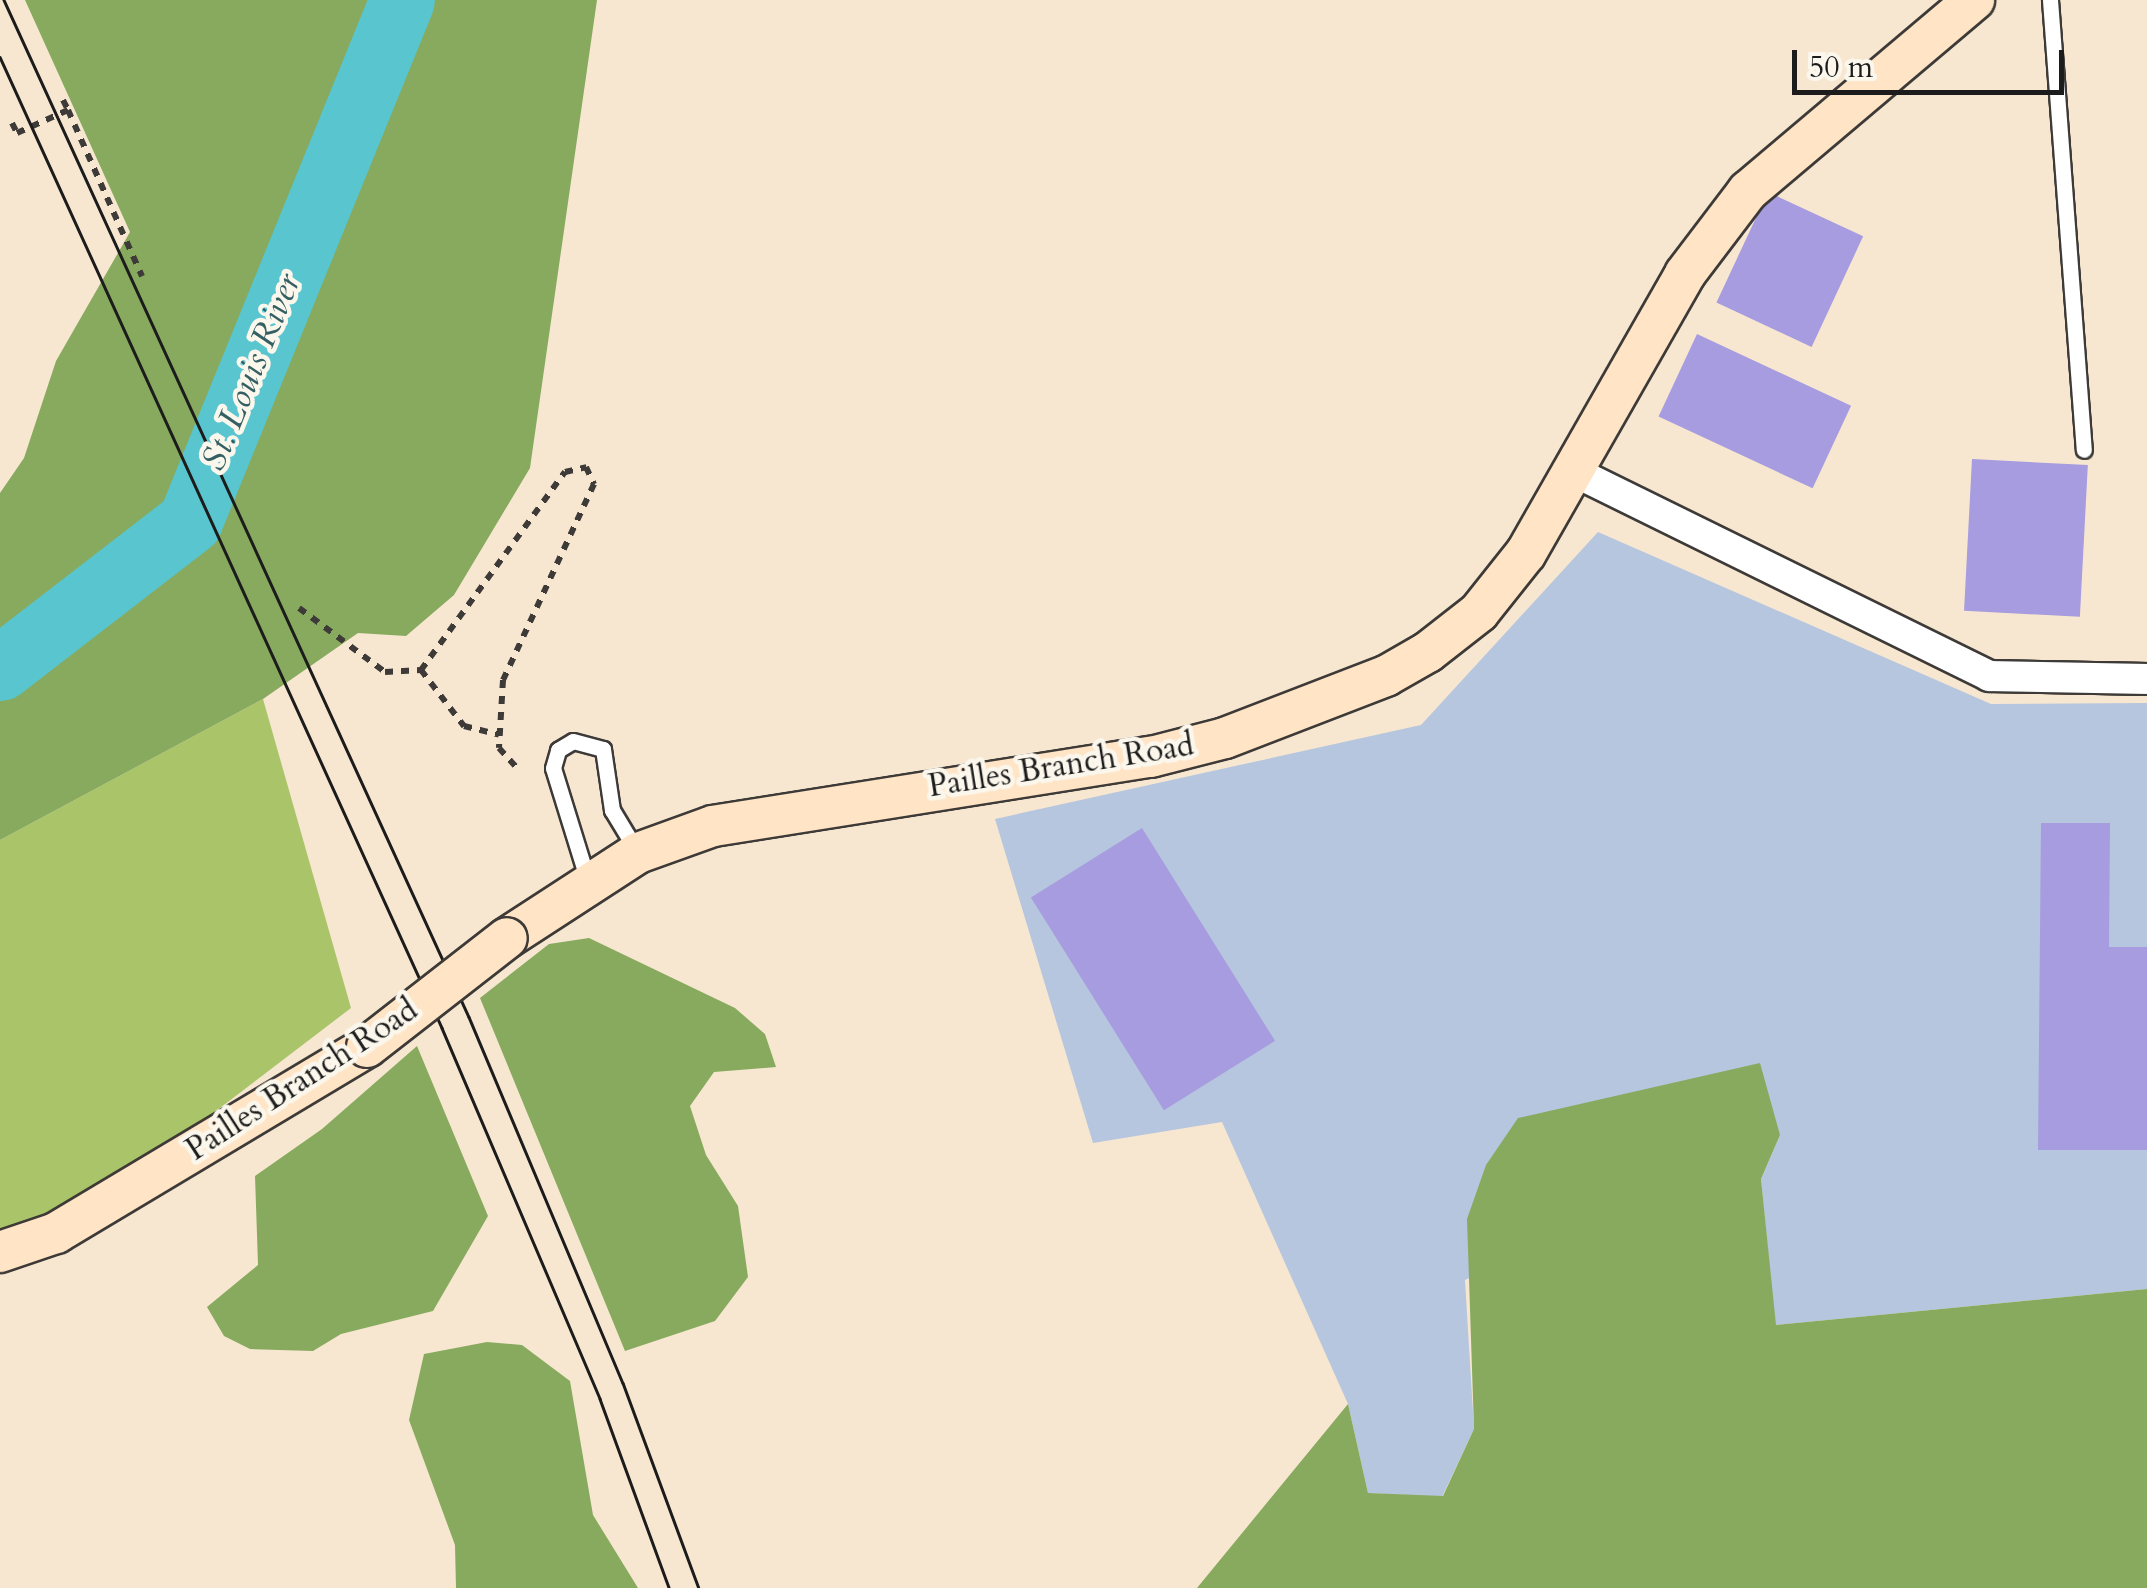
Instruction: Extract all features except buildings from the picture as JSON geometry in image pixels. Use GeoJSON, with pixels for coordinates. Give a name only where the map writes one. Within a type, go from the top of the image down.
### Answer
{"type":"FeatureCollection","features":[{"type":"Feature","properties":{"kind":"main road","name":"Pailles Branch Road"},"geometry":{"type":"LineString","coordinates":[[0,1252],[56,1234],[367,1046],[507,938],[588,881],[638,853],[754,816],[1151,757],[1225,738],[1386,676],[1479,612],[1526,554],[1685,274],[1748,191],[1974,0]]}},
{"type":"Feature","properties":{"kind":"street"},"geometry":{"type":"LineString","coordinates":[[1575,472],[1989,676],[2147,678]]}},
{"type":"Feature","properties":{"kind":"lane"},"geometry":{"type":"LineString","coordinates":[[2050,0],[2084,450]]}},
{"type":"Feature","properties":{"kind":"lane"},"geometry":{"type":"LineString","coordinates":[[588,881],[553,768],[558,750],[573,741],[602,749],[612,810],[638,853]]}},
{"type":"Feature","properties":{"kind":"path"},"geometry":{"type":"LineString","coordinates":[[63,100],[142,276]]}},
{"type":"Feature","properties":{"kind":"path"},"geometry":{"type":"LineString","coordinates":[[12,123],[17,133],[68,110]]}},
{"type":"Feature","properties":{"kind":"path"},"geometry":{"type":"LineString","coordinates":[[421,670],[565,472],[586,467],[594,484],[503,680],[499,735],[505,758],[516,768]]}},
{"type":"Feature","properties":{"kind":"path"},"geometry":{"type":"LineString","coordinates":[[300,608],[385,672],[421,670]]}},
{"type":"Feature","properties":{"kind":"path"},"geometry":{"type":"LineString","coordinates":[[421,670],[464,726],[499,735]]}},
{"type":"Feature","properties":{"kind":"shaded area"},"geometry":{"type":"Polygon","coordinates":[[[1598,532],[1991,704],[2147,703],[2147,1289],[1775,1325],[1761,1179],[1780,1135],[1465,1280],[1474,1429],[1442,1497],[1368,1493],[1348,1404],[1222,1122],[1093,1143],[995,819],[1421,725],[1598,532]]]}},
{"type":"Feature","properties":{"kind":"green space"},"geometry":{"type":"Polygon","coordinates":[[[25,0],[597,0],[530,468],[454,595],[406,636],[358,633],[263,699],[0,840],[0,493],[24,458],[56,361],[130,232],[25,0]]]}},
{"type":"Feature","properties":{"kind":"green space"},"geometry":{"type":"Polygon","coordinates":[[[263,699],[351,1008],[56,1233],[0,1250],[0,840],[263,699]]]}},
{"type":"Feature","properties":{"kind":"green space"},"geometry":{"type":"Polygon","coordinates":[[[589,938],[735,1008],[765,1034],[776,1067],[714,1072],[690,1106],[706,1155],[738,1206],[748,1277],[715,1321],[625,1351],[480,998],[549,944],[589,938]]]}},
{"type":"Feature","properties":{"kind":"green space"},"geometry":{"type":"Polygon","coordinates":[[[417,1046],[488,1216],[433,1311],[341,1334],[313,1351],[250,1349],[224,1336],[207,1307],[258,1265],[255,1176],[322,1129],[417,1046]]]}},
{"type":"Feature","properties":{"kind":"green space"},"geometry":{"type":"Polygon","coordinates":[[[1760,1063],[1780,1135],[1761,1179],[1776,1325],[2147,1289],[2147,1588],[1197,1588],[1348,1404],[1368,1493],[1443,1496],[1474,1429],[1467,1219],[1486,1165],[1518,1118],[1760,1063]]]}},
{"type":"Feature","properties":{"kind":"green space"},"geometry":{"type":"Polygon","coordinates":[[[487,1342],[522,1345],[570,1381],[593,1515],[638,1588],[456,1588],[455,1545],[409,1420],[424,1354],[487,1342]]]}},
{"type":"Feature","properties":{"kind":"waterway","name":"St. Louis River"},"geometry":{"type":"LineString","coordinates":[[0,668],[190,521],[402,0]]}},
{"type":"Feature","properties":{"kind":"tram line"},"geometry":{"type":"LineString","coordinates":[[4,0],[469,1017],[623,1383],[699,1588]]}},
{"type":"Feature","properties":{"kind":"tram line"},"geometry":{"type":"LineString","coordinates":[[0,57],[442,1028],[600,1399],[669,1588]]}}]}
